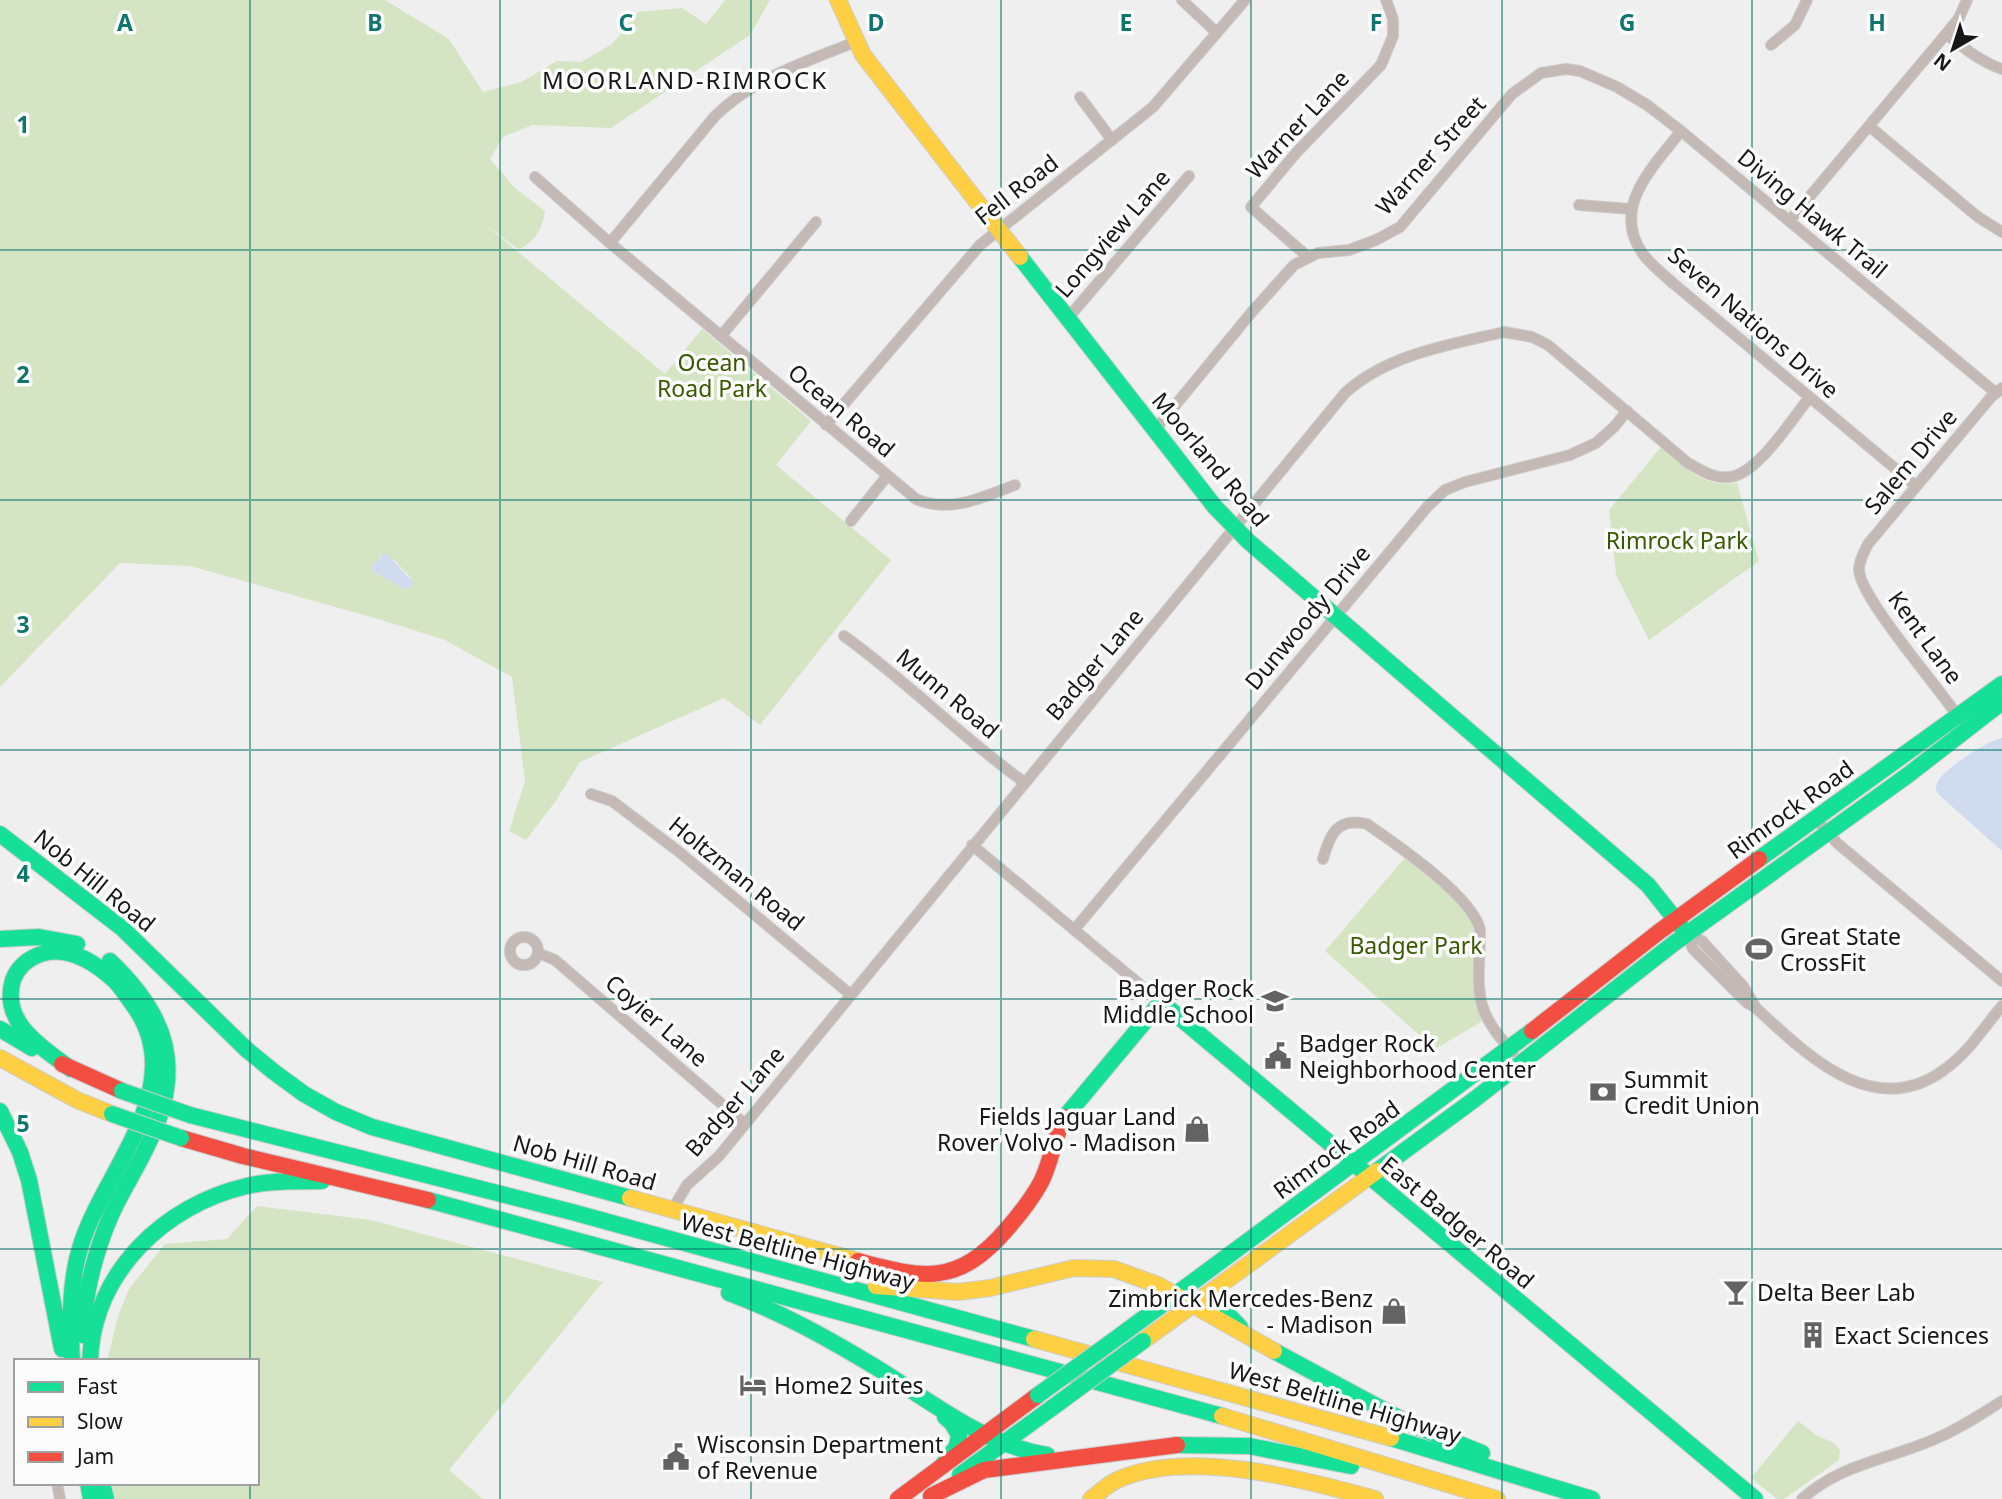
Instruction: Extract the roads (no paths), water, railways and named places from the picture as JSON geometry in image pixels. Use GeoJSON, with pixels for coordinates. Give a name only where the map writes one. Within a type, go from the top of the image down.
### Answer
{"type":"FeatureCollection","features":[{"type":"Feature","properties":{"kind":"main road","name":"Moorland Road"},"geometry":{"type":"LineString","coordinates":[[838,0],[863,55],[1215,507],[1234,527],[1648,885],[1687,934]]}},
{"type":"Feature","properties":{"kind":"main road","name":"Rimrock Road"},"geometry":{"type":"LineString","coordinates":[[898,1499],[1354,1166],[1676,920],[2002,684]]}},
{"type":"Feature","properties":{"kind":"main road","name":"Rimrock Road"},"geometry":{"type":"LineString","coordinates":[[929,1498],[1523,1062],[1687,934],[1908,775],[2002,702]]}},
{"type":"Feature","properties":{"kind":"main road","name":"Nob Hill Road"},"geometry":{"type":"LineString","coordinates":[[0,834],[137,941],[266,1068],[314,1101],[372,1128],[897,1272],[933,1274],[964,1265],[989,1249],[1029,1203],[1043,1179],[1053,1142],[1064,1118],[1161,1002]]}},
{"type":"Feature","properties":{"kind":"main road"},"geometry":{"type":"LineString","coordinates":[[0,939],[24,936],[54,937],[83,946],[110,960],[133,980],[152,1006],[162,1032],[168,1062],[167,1091],[160,1116],[106,1226],[96,1253],[86,1290],[80,1359]]}},
{"type":"Feature","properties":{"kind":"main road"},"geometry":{"type":"LineString","coordinates":[[71,1069],[26,1033],[14,1020],[8,1003],[8,986],[12,973],[22,961],[40,951],[61,950],[89,961],[109,975],[129,996],[146,1024],[152,1049],[154,1084],[147,1110],[92,1214],[81,1246],[70,1306],[72,1359]]}},
{"type":"Feature","properties":{"kind":"main road","name":"East Badger Road"},"geometry":{"type":"LineString","coordinates":[[1161,1002],[1755,1499]]}},
{"type":"Feature","properties":{"kind":"main road","name":"West Beltline Highway"},"geometry":{"type":"LineString","coordinates":[[0,1029],[71,1069],[122,1091],[190,1115],[473,1185],[817,1279],[1431,1449],[1592,1499]]}},
{"type":"Feature","properties":{"kind":"main road","name":"West Beltline Highway"},"geometry":{"type":"LineString","coordinates":[[0,1058],[37,1080],[112,1114],[181,1138],[243,1156],[354,1181],[553,1232],[1279,1432],[1497,1499]]}},
{"type":"Feature","properties":{"kind":"main road"},"geometry":{"type":"LineString","coordinates":[[0,1111],[20,1152],[29,1180],[64,1359]]}},
{"type":"Feature","properties":{"kind":"main road"},"geometry":{"type":"LineString","coordinates":[[90,1359],[90,1346],[108,1289],[129,1258],[155,1231],[177,1215],[206,1200],[239,1188],[274,1182],[354,1181]]}},
{"type":"Feature","properties":{"kind":"main road"},"geometry":{"type":"LineString","coordinates":[[596,1246],[742,1298],[795,1322],[987,1433],[1024,1451],[1042,1455],[1087,1456]]}},
{"type":"Feature","properties":{"kind":"main road"},"geometry":{"type":"LineString","coordinates":[[817,1279],[958,1292],[990,1288],[1074,1268],[1093,1267],[1127,1273],[1158,1285],[1324,1380],[1410,1424],[1592,1499]]}},
{"type":"Feature","properties":{"kind":"main road"},"geometry":{"type":"LineString","coordinates":[[1221,1285],[1218,1298],[1224,1310],[1250,1338]]}},
{"type":"Feature","properties":{"kind":"main road"},"geometry":{"type":"LineString","coordinates":[[908,1388],[956,1425],[959,1431],[958,1444],[943,1465]]}},
{"type":"Feature","properties":{"kind":"main road"},"geometry":{"type":"LineString","coordinates":[[929,1498],[984,1470],[1188,1444],[1248,1446],[1497,1499]]}},
{"type":"Feature","properties":{"kind":"main road"},"geometry":{"type":"LineString","coordinates":[[1091,1499],[1114,1480],[1136,1472],[1214,1468],[1274,1474],[1375,1499]]}},
{"type":"Feature","properties":{"kind":"street"},"geometry":{"type":"LineString","coordinates":[[1182,0],[1217,33]]}},
{"type":"Feature","properties":{"kind":"street","name":"Fell Road"},"geometry":{"type":"LineString","coordinates":[[827,425],[980,245],[1153,107],[1245,0]]}},
{"type":"Feature","properties":{"kind":"street","name":"Warner Lane"},"geometry":{"type":"LineString","coordinates":[[1308,257],[1251,207],[1296,153],[1381,65],[1393,36],[1393,19],[1387,0]]}},
{"type":"Feature","properties":{"kind":"street"},"geometry":{"type":"LineString","coordinates":[[1772,45],[1796,25],[1807,0]]}},
{"type":"Feature","properties":{"kind":"street"},"geometry":{"type":"LineString","coordinates":[[1790,220],[1947,34],[1959,18],[1967,0]]}},
{"type":"Feature","properties":{"kind":"street"},"geometry":{"type":"LineString","coordinates":[[1947,34],[1988,64],[2002,69]]}},
{"type":"Feature","properties":{"kind":"street"},"geometry":{"type":"LineString","coordinates":[[610,243],[715,117],[735,98],[773,75],[855,42]]}},
{"type":"Feature","properties":{"kind":"street","name":"Warner Street"},"geometry":{"type":"LineString","coordinates":[[1155,430],[1294,265],[1318,253],[1349,250],[1400,227],[1512,94],[1539,74],[1566,68],[1596,78]]}},
{"type":"Feature","properties":{"kind":"street","name":"Diving Hawk Trail"},"geometry":{"type":"LineString","coordinates":[[1596,78],[1647,105],[1681,131],[1999,391]]}},
{"type":"Feature","properties":{"kind":"street"},"geometry":{"type":"LineString","coordinates":[[1080,97],[1112,140]]}},
{"type":"Feature","properties":{"kind":"street"},"geometry":{"type":"LineString","coordinates":[[1869,127],[1978,217],[2002,232]]}},
{"type":"Feature","properties":{"kind":"street"},"geometry":{"type":"LineString","coordinates":[[1579,205],[1630,209],[1650,172],[1681,131]]}},
{"type":"Feature","properties":{"kind":"street","name":"Longview Lane"},"geometry":{"type":"LineString","coordinates":[[1068,318],[1189,176]]}},
{"type":"Feature","properties":{"kind":"street","name":"Ocean Road"},"geometry":{"type":"LineString","coordinates":[[534,177],[916,499],[937,505],[957,505],[1015,485]]}},
{"type":"Feature","properties":{"kind":"street","name":"Seven Nations Drive"},"geometry":{"type":"LineString","coordinates":[[1630,209],[1630,225],[1634,239],[1644,255],[1674,284],[1915,485]]}},
{"type":"Feature","properties":{"kind":"street"},"geometry":{"type":"LineString","coordinates":[[721,336],[816,222]]}},
{"type":"Feature","properties":{"kind":"street","name":"Badger Lane"},"geometry":{"type":"LineString","coordinates":[[672,1210],[687,1185],[719,1156],[1345,393],[1371,373],[1406,357],[1504,332],[1532,337],[1548,345],[1688,463],[1710,476],[1729,477],[1740,474],[1756,462],[1809,398]]}},
{"type":"Feature","properties":{"kind":"street","name":"Salem Drive"},"geometry":{"type":"LineString","coordinates":[[1859,567],[1868,544],[1915,485],[1999,391]]}},
{"type":"Feature","properties":{"kind":"street","name":"Dunwoody Drive"},"geometry":{"type":"LineString","coordinates":[[1074,930],[1336,614],[1428,506],[1445,490],[1465,482],[1570,455],[1596,443],[1627,411]]}},
{"type":"Feature","properties":{"kind":"street"},"geometry":{"type":"LineString","coordinates":[[851,521],[887,476]]}},
{"type":"Feature","properties":{"kind":"street","name":"Kent Lane"},"geometry":{"type":"LineString","coordinates":[[1859,567],[1860,580],[1874,604],[1966,730]]}},
{"type":"Feature","properties":{"kind":"street","name":"Munn Road"},"geometry":{"type":"LineString","coordinates":[[844,636],[1024,782]]}},
{"type":"Feature","properties":{"kind":"street","name":"Holtzman Road"},"geometry":{"type":"LineString","coordinates":[[591,794],[612,801],[678,851],[850,994]]}},
{"type":"Feature","properties":{"kind":"street"},"geometry":{"type":"LineString","coordinates":[[1815,818],[1827,832],[2002,982]]}},
{"type":"Feature","properties":{"kind":"street"},"geometry":{"type":"LineString","coordinates":[[1323,859],[1327,844],[1337,828],[1350,822],[1367,824],[1463,900],[1478,921],[1480,929],[1480,1004],[1486,1019],[1523,1062]]}},
{"type":"Feature","properties":{"kind":"street","name":"East Badger Road"},"geometry":{"type":"LineString","coordinates":[[972,845],[1161,1002]]}},
{"type":"Feature","properties":{"kind":"street"},"geometry":{"type":"LineString","coordinates":[[1687,934],[1693,949],[1730,989],[1834,1073],[1852,1082],[1883,1089],[1920,1084],[1941,1073],[1962,1054],[2002,1006]]}},
{"type":"Feature","properties":{"kind":"street","name":"Coyier Lane"},"geometry":{"type":"LineString","coordinates":[[538,953],[555,960],[745,1124]]}},
{"type":"Feature","properties":{"kind":"street"},"geometry":{"type":"LineString","coordinates":[[1802,1499],[1841,1472],[1935,1440],[2002,1401]]}},
{"type":"Feature","properties":{"kind":"water"},"geometry":{"type":"Polygon","coordinates":[[[386,553],[414,583],[406,590],[371,570],[381,555],[386,553]]]}},
{"type":"Feature","properties":{"kind":"water"},"geometry":{"type":"Polygon","coordinates":[[[2002,738],[2002,851],[1938,794],[1936,787],[1941,777],[1966,756],[2002,738]]]}},
{"type":"Feature","properties":{"kind":"place","name":"Great State CrossFit"},"geometry":{"type":"Point","coordinates":[1759,949]}},
{"type":"Feature","properties":{"kind":"place","name":"Badger Rock Middle School"},"geometry":{"type":"Point","coordinates":[1275,1001]}},
{"type":"Feature","properties":{"kind":"place","name":"Badger Rock Neighborhood Center"},"geometry":{"type":"Point","coordinates":[1278,1056]}},
{"type":"Feature","properties":{"kind":"place","name":"Summit Credit Union"},"geometry":{"type":"Point","coordinates":[1603,1092]}},
{"type":"Feature","properties":{"kind":"place","name":"Fields Jaguar Land Rover Volvo - Madison"},"geometry":{"type":"Point","coordinates":[1197,1129]}},
{"type":"Feature","properties":{"kind":"place","name":"Delta Beer Lab"},"geometry":{"type":"Point","coordinates":[1736,1292]}},
{"type":"Feature","properties":{"kind":"place","name":"Zimbrick Mercedes-Benz - Madison"},"geometry":{"type":"Point","coordinates":[1394,1311]}},
{"type":"Feature","properties":{"kind":"place","name":"Exact Sciences"},"geometry":{"type":"Point","coordinates":[1813,1335]}},
{"type":"Feature","properties":{"kind":"place","name":"Home2 Suites"},"geometry":{"type":"Point","coordinates":[753,1385]}},
{"type":"Feature","properties":{"kind":"place","name":"Wisconsin Department of Revenue"},"geometry":{"type":"Point","coordinates":[676,1457]}},
{"type":"Feature","properties":{"kind":"district","name":"MOORLAND-RIMROCK"},"geometry":{"type":"Point","coordinates":[685,79]}},
{"type":"Feature","properties":{"kind":"park label","name":"Ocean Road Park"},"geometry":{"type":"Point","coordinates":[712,375]}},
{"type":"Feature","properties":{"kind":"park label","name":"Rimrock Park"},"geometry":{"type":"Point","coordinates":[1677,540]}},
{"type":"Feature","properties":{"kind":"park label","name":"Badger Park"},"geometry":{"type":"Point","coordinates":[1416,945]}}]}
